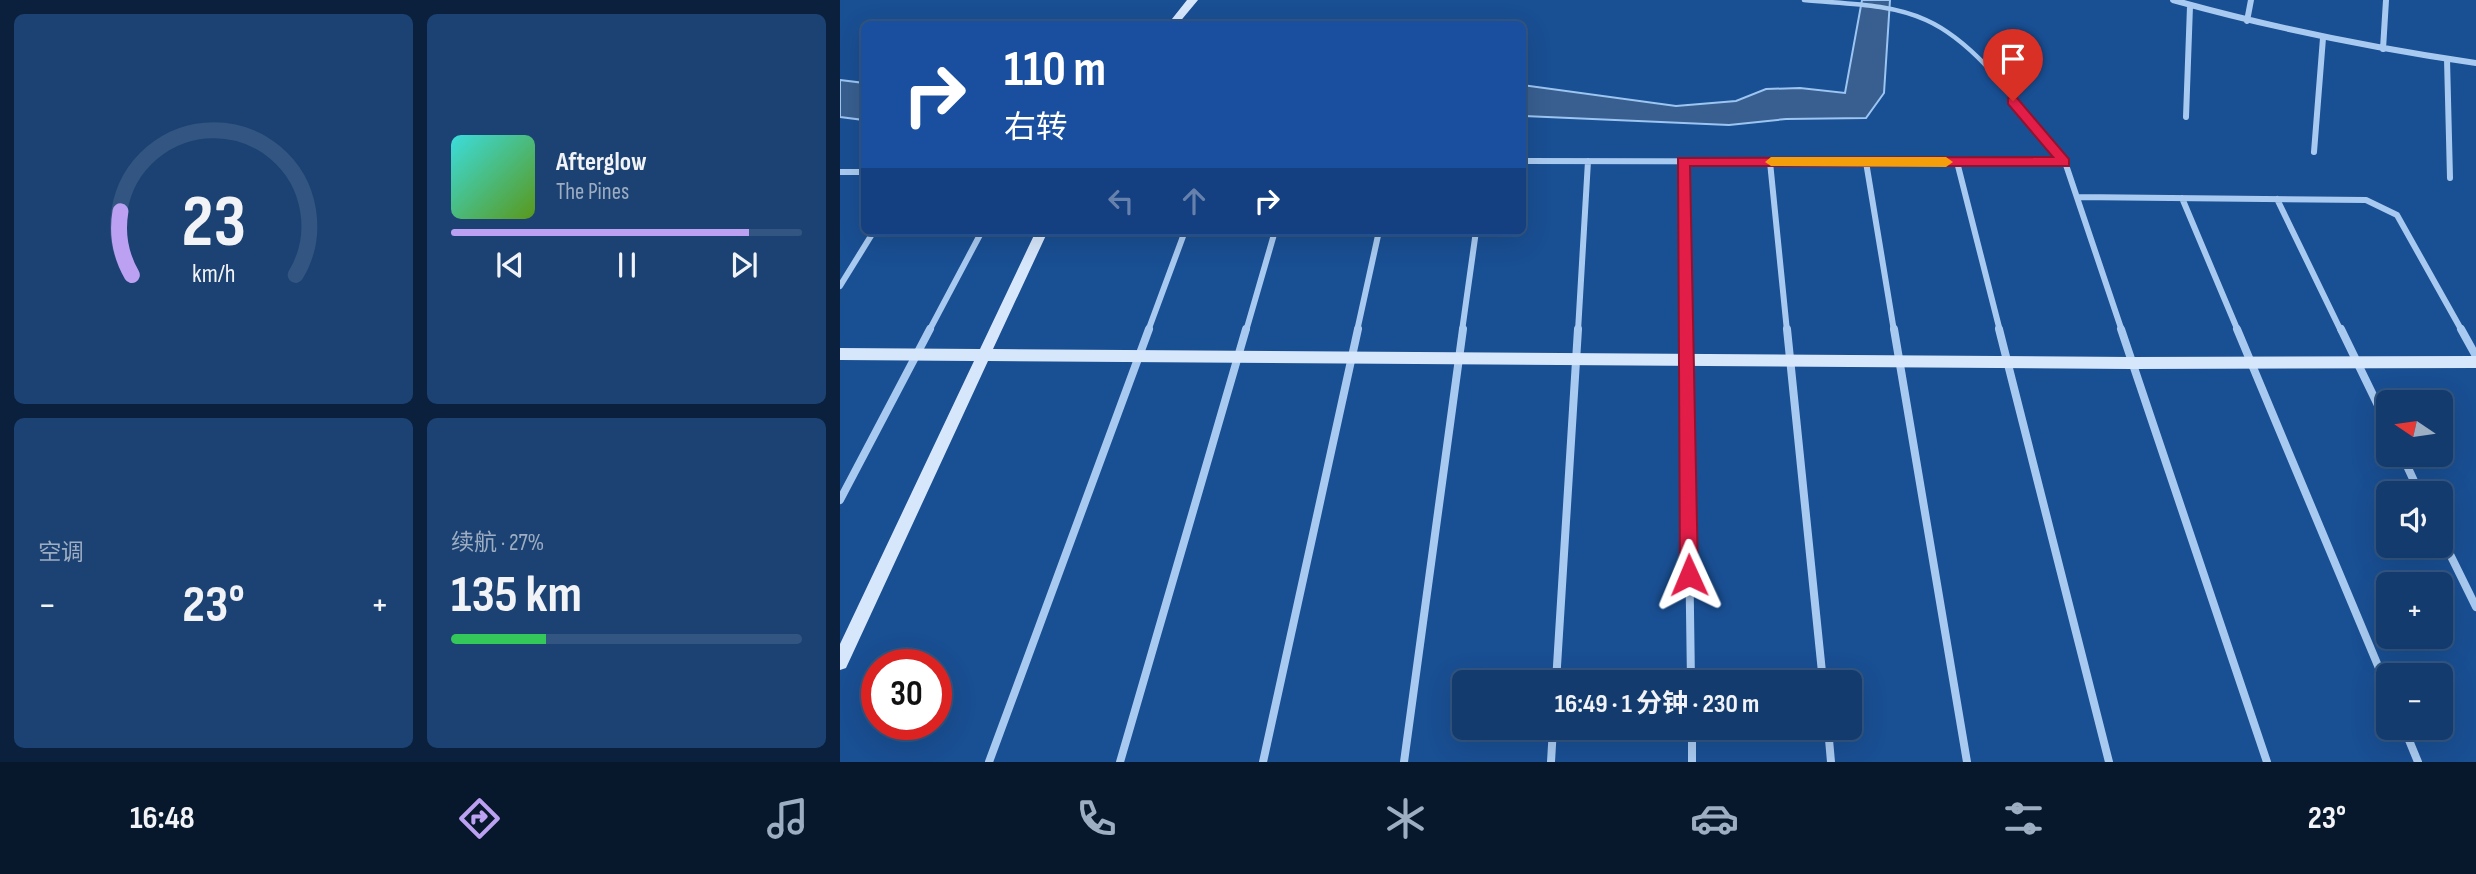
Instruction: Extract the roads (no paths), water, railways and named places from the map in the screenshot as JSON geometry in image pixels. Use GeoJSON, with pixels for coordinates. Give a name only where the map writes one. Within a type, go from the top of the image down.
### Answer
{"type":"FeatureCollection","features":[{"type":"Feature","properties":{"kind":"street"},"geometry":{"type":"LineString","coordinates":[[1176,21],[1193,0]]}},
{"type":"Feature","properties":{"kind":"street"},"geometry":{"type":"LineString","coordinates":[[2174,0],[2247,21],[2383,50],[2476,63]]}},
{"type":"Feature","properties":{"kind":"street"},"geometry":{"type":"LineString","coordinates":[[2247,21],[2251,0]]}},
{"type":"Feature","properties":{"kind":"street"},"geometry":{"type":"LineString","coordinates":[[2383,50],[2386,0]]}},
{"type":"Feature","properties":{"kind":"street"},"geometry":{"type":"LineString","coordinates":[[2186,117],[2190,6]]}},
{"type":"Feature","properties":{"kind":"street"},"geometry":{"type":"LineString","coordinates":[[2314,152],[2323,37]]}},
{"type":"Feature","properties":{"kind":"street"},"geometry":{"type":"LineString","coordinates":[[2447,60],[2450,178]]}},
{"type":"Feature","properties":{"kind":"street"},"geometry":{"type":"LineString","coordinates":[[1526,161],[2064,162],[2267,762]]}},
{"type":"Feature","properties":{"kind":"street"},"geometry":{"type":"LineString","coordinates":[[1557,670],[1588,161]]}},
{"type":"Feature","properties":{"kind":"street"},"geometry":{"type":"LineString","coordinates":[[1683,161],[1691,670]]}},
{"type":"Feature","properties":{"kind":"street"},"geometry":{"type":"LineString","coordinates":[[1770,162],[1822,670]]}},
{"type":"Feature","properties":{"kind":"street"},"geometry":{"type":"LineString","coordinates":[[1866,162],[1967,762]]}},
{"type":"Feature","properties":{"kind":"street"},"geometry":{"type":"LineString","coordinates":[[1957,162],[2109,762]]}},
{"type":"Feature","properties":{"kind":"street"},"geometry":{"type":"LineString","coordinates":[[840,172],[861,172]]}},
{"type":"Feature","properties":{"kind":"street"},"geometry":{"type":"LineString","coordinates":[[2077,197],[2366,200],[2397,215],[2476,356]]}},
{"type":"Feature","properties":{"kind":"street"},"geometry":{"type":"LineString","coordinates":[[2182,198],[2377,663]]}},
{"type":"Feature","properties":{"kind":"street"},"geometry":{"type":"LineString","coordinates":[[2277,199],[2376,401]]}},
{"type":"Feature","properties":{"kind":"street"},"geometry":{"type":"LineString","coordinates":[[840,286],[872,235]]}},
{"type":"Feature","properties":{"kind":"street"},"geometry":{"type":"LineString","coordinates":[[840,500],[980,235]]}},
{"type":"Feature","properties":{"kind":"street"},"geometry":{"type":"LineString","coordinates":[[840,662],[1040,235]]}},
{"type":"Feature","properties":{"kind":"street"},"geometry":{"type":"LineString","coordinates":[[989,762],[1184,235]]}},
{"type":"Feature","properties":{"kind":"street"},"geometry":{"type":"LineString","coordinates":[[1119,762],[1274,235]]}},
{"type":"Feature","properties":{"kind":"street"},"geometry":{"type":"LineString","coordinates":[[1263,762],[1378,235]]}},
{"type":"Feature","properties":{"kind":"street"},"geometry":{"type":"LineString","coordinates":[[1404,762],[1475,235]]}},
{"type":"Feature","properties":{"kind":"street"},"geometry":{"type":"LineString","coordinates":[[840,354],[2132,363],[2476,362]]}},
{"type":"Feature","properties":{"kind":"street"},"geometry":{"type":"LineString","coordinates":[[2452,558],[2476,607]]}},
{"type":"Feature","properties":{"kind":"street"},"geometry":{"type":"LineString","coordinates":[[1551,762],[1552,740]]}},
{"type":"Feature","properties":{"kind":"street"},"geometry":{"type":"LineString","coordinates":[[1692,740],[1692,762]]}},
{"type":"Feature","properties":{"kind":"street"},"geometry":{"type":"LineString","coordinates":[[1829,740],[1832,762]]}},
{"type":"Feature","properties":{"kind":"street"},"geometry":{"type":"LineString","coordinates":[[2409,740],[2418,762]]}},
{"type":"Feature","properties":{"kind":"lane"},"geometry":{"type":"LineString","coordinates":[[1804,0],[1899,13],[1926,20],[1947,32],[1978,61],[2064,162]]}},
{"type":"Feature","properties":{"kind":"water"},"geometry":{"type":"Polygon","coordinates":[[[1862,0],[1890,0],[1884,93],[1866,118],[1786,119],[1729,125],[1526,116],[1526,85],[1676,106],[1736,101],[1766,89],[1800,88],[1845,93],[1862,0]]]}},
{"type":"Feature","properties":{"kind":"water"},"geometry":{"type":"Polygon","coordinates":[[[840,80],[861,83],[861,120],[840,117],[840,80]]]}}]}
